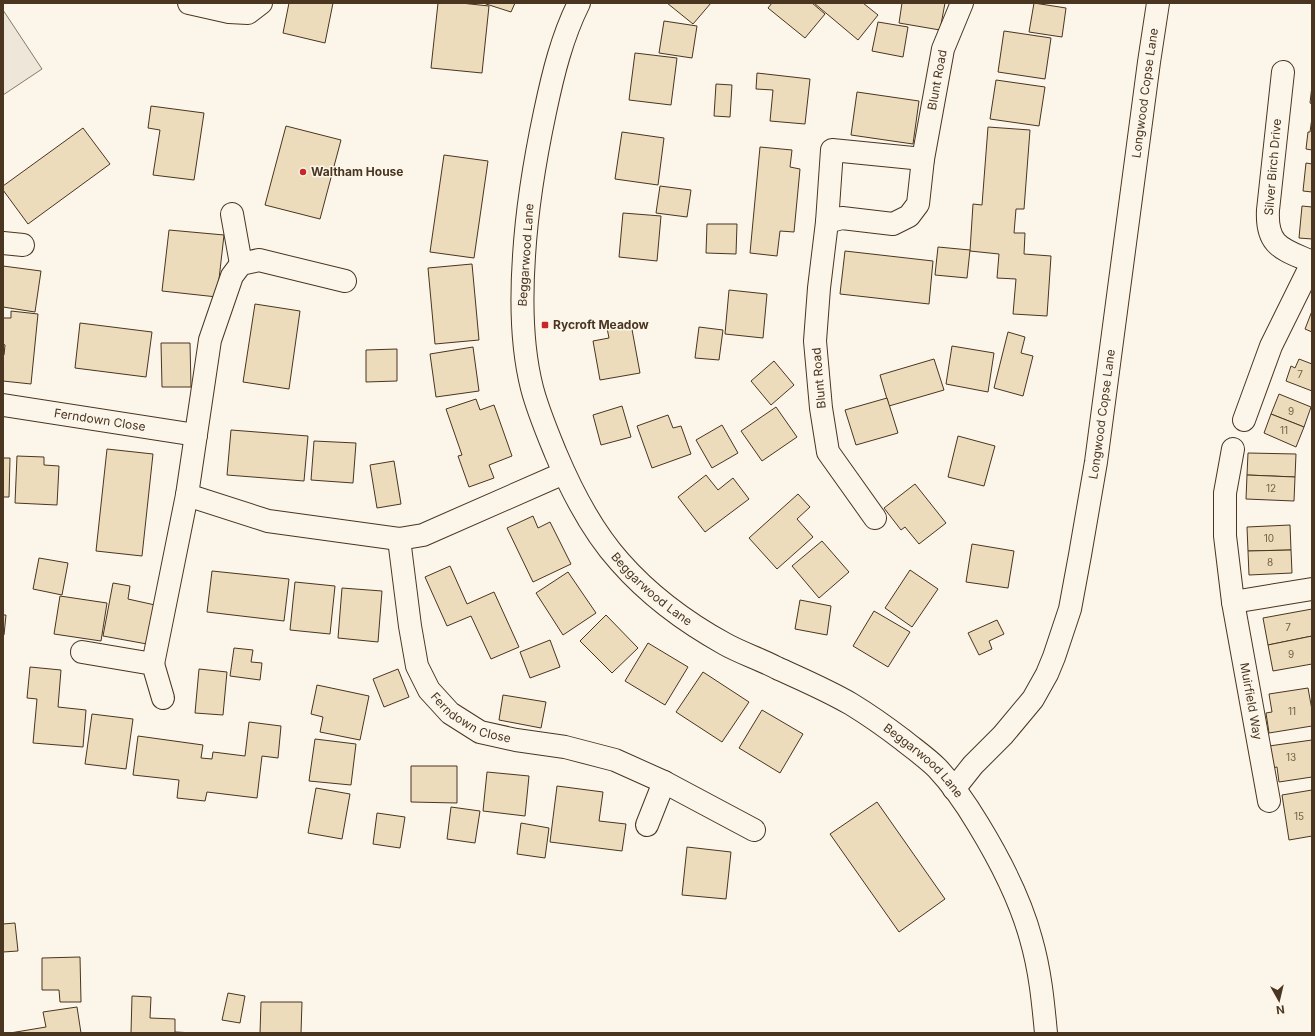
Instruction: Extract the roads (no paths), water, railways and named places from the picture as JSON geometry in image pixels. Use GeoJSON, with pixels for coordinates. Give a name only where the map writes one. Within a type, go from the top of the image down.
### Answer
{"type":"FeatureCollection","features":[{"type":"Feature","properties":{"kind":"street"},"geometry":{"type":"LineString","coordinates":[[189,3],[229,12],[248,13],[261,3]]}},
{"type":"Feature","properties":{"kind":"street","name":"Beggarwood Lane"},"geometry":{"type":"LineString","coordinates":[[579,3],[564,38],[552,81],[538,144],[525,243],[522,289],[523,329],[532,387],[541,418],[564,473],[578,501],[597,532],[620,562],[647,589],[693,625],[727,645],[848,702],[883,725],[936,768],[966,805],[989,842],[1018,900],[1031,938],[1039,973],[1046,1033]]}},
{"type":"Feature","properties":{"kind":"street","name":"Blunt Road"},"geometry":{"type":"LineString","coordinates":[[827,222],[842,218],[893,224],[909,216],[918,204],[923,159],[943,49],[962,3]]}},
{"type":"Feature","properties":{"kind":"street","name":"Longwood Copse Lane"},"geometry":{"type":"LineString","coordinates":[[954,789],[973,765],[1003,735],[1033,699],[1047,674],[1054,657],[1070,609],[1096,462],[1158,3]]}},
{"type":"Feature","properties":{"kind":"street","name":"Silver Birch Drive"},"geometry":{"type":"LineString","coordinates":[[1244,420],[1271,346],[1312,262],[1280,247],[1275,241],[1269,227],[1268,210],[1283,72]]}},
{"type":"Feature","properties":{"kind":"street","name":"Blunt Road"},"geometry":{"type":"LineString","coordinates":[[875,518],[828,452],[821,408],[815,341],[819,288],[827,222],[832,150],[923,159]]}},
{"type":"Feature","properties":{"kind":"street"},"geometry":{"type":"LineString","coordinates":[[232,214],[241,264]]}},
{"type":"Feature","properties":{"kind":"street"},"geometry":{"type":"LineString","coordinates":[[163,698],[153,664],[187,495],[210,340],[232,276],[241,264],[259,260],[345,281]]}},
{"type":"Feature","properties":{"kind":"street","name":"Ferndown Close"},"geometry":{"type":"LineString","coordinates":[[3,405],[196,435]]}},
{"type":"Feature","properties":{"kind":"street","name":"Muirfield Way"},"geometry":{"type":"LineString","coordinates":[[1232,449],[1225,493],[1225,536],[1233,602],[1269,800]]}},
{"type":"Feature","properties":{"kind":"street"},"geometry":{"type":"LineString","coordinates":[[187,495],[268,521],[399,539],[423,535],[564,473]]}},
{"type":"Feature","properties":{"kind":"street","name":"Ferndown Close"},"geometry":{"type":"LineString","coordinates":[[399,539],[410,626],[417,666],[429,690],[450,713],[480,732],[516,740],[564,747],[615,760],[664,782],[754,830]]}},
{"type":"Feature","properties":{"kind":"street"},"geometry":{"type":"LineString","coordinates":[[1233,602],[1312,589]]}},
{"type":"Feature","properties":{"kind":"street"},"geometry":{"type":"LineString","coordinates":[[82,652],[153,664]]}},
{"type":"Feature","properties":{"kind":"street"},"geometry":{"type":"LineString","coordinates":[[646,825],[664,782]]}},
{"type":"Feature","properties":{"kind":"place","name":"Waltham House"},"geometry":{"type":"Point","coordinates":[303,172]}},
{"type":"Feature","properties":{"kind":"place","name":"Rycroft Meadow"},"geometry":{"type":"Point","coordinates":[545,325]}}]}
